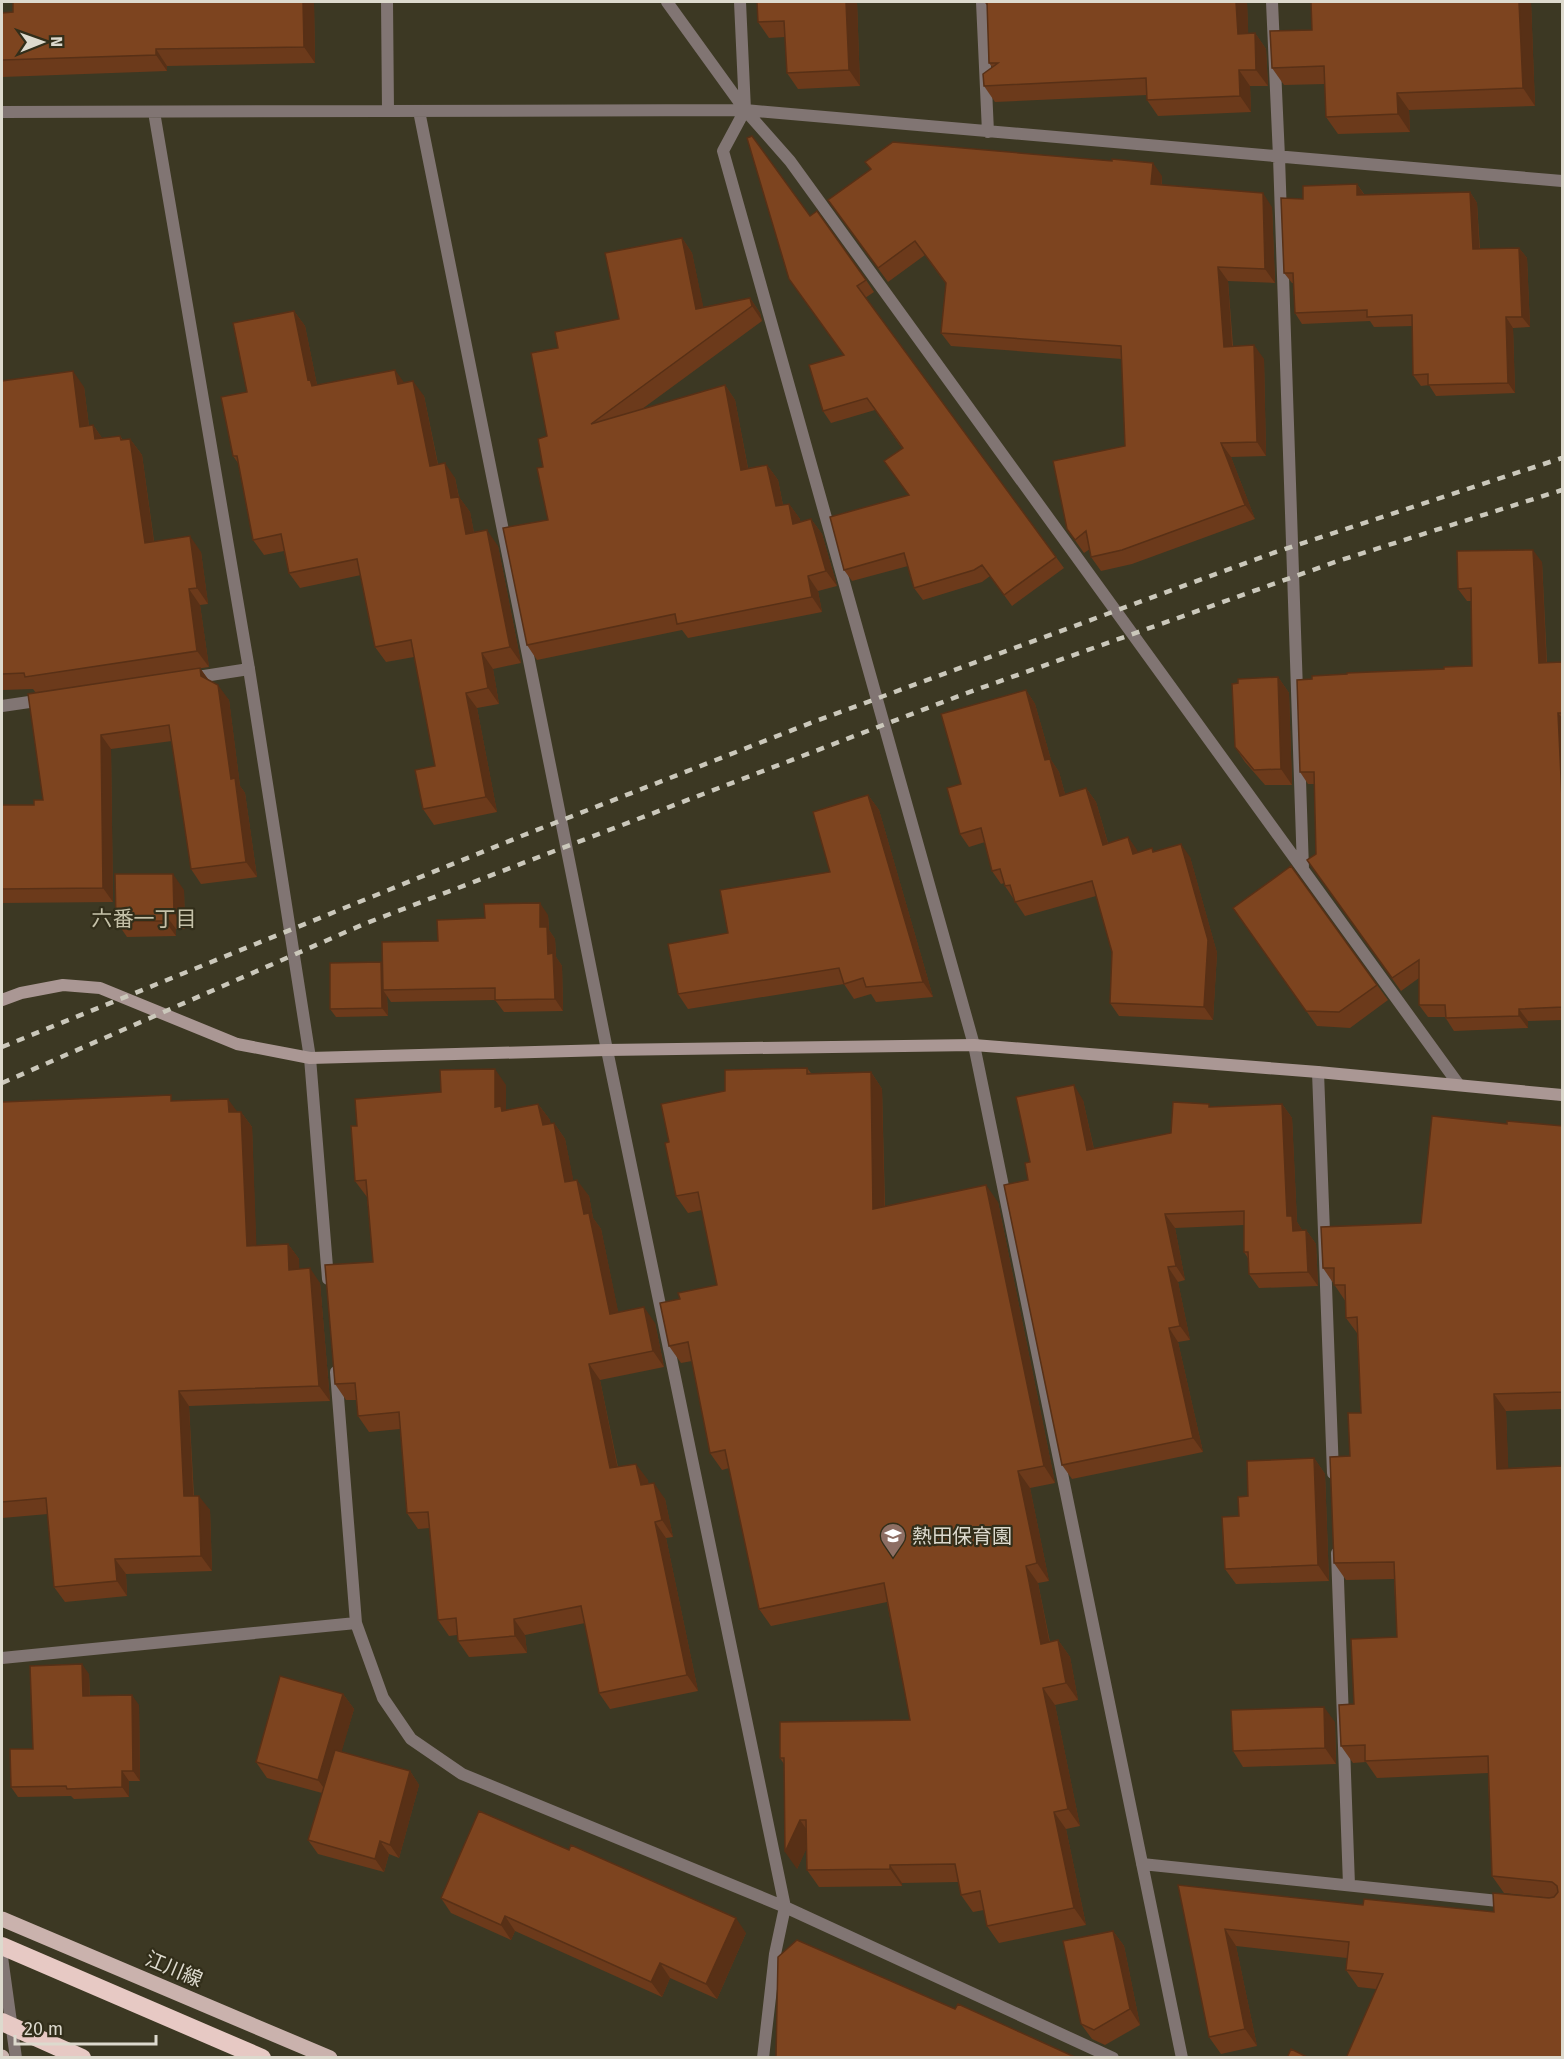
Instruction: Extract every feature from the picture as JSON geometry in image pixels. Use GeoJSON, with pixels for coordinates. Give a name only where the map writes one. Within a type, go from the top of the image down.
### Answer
{"type":"FeatureCollection","features":[{"type":"Feature","properties":{"kind":"highway"},"geometry":{"type":"LineString","coordinates":[[2,1946],[262,2058]]}},
{"type":"Feature","properties":{"kind":"highway"},"geometry":{"type":"LineString","coordinates":[[2,2022],[82,2058]]}},
{"type":"Feature","properties":{"kind":"main road","name":"江川線"},"geometry":{"type":"LineString","coordinates":[[2,1919],[330,2058]]}},
{"type":"Feature","properties":{"kind":"street"},"geometry":{"type":"LineString","coordinates":[[387,2],[388,111]]}},
{"type":"Feature","properties":{"kind":"street"},"geometry":{"type":"LineString","coordinates":[[667,2],[745,110],[790,161],[1459,1085]]}},
{"type":"Feature","properties":{"kind":"street"},"geometry":{"type":"LineString","coordinates":[[740,2],[745,110],[723,151],[974,1045],[1182,2058]]}},
{"type":"Feature","properties":{"kind":"street"},"geometry":{"type":"LineString","coordinates":[[982,2],[988,132]]}},
{"type":"Feature","properties":{"kind":"street"},"geometry":{"type":"LineString","coordinates":[[1272,2],[1303,869]]}},
{"type":"Feature","properties":{"kind":"street"},"geometry":{"type":"LineString","coordinates":[[2,112],[745,110],[1563,182]]}},
{"type":"Feature","properties":{"kind":"street"},"geometry":{"type":"LineString","coordinates":[[419,111],[607,1050],[785,1907],[775,1954],[763,2058]]}},
{"type":"Feature","properties":{"kind":"street"},"geometry":{"type":"LineString","coordinates":[[154,112],[249,669],[310,1058],[329,1294]]}},
{"type":"Feature","properties":{"kind":"street"},"geometry":{"type":"LineString","coordinates":[[178,680],[249,669]]}},
{"type":"Feature","properties":{"kind":"street"},"geometry":{"type":"LineString","coordinates":[[2,706],[60,698]]}},
{"type":"Feature","properties":{"kind":"street"},"geometry":{"type":"LineString","coordinates":[[2,1000],[21,993],[63,985],[100,988],[237,1044],[310,1058],[607,1050],[974,1045],[1318,1072],[1563,1095]]}},
{"type":"Feature","properties":{"kind":"street"},"geometry":{"type":"LineString","coordinates":[[1318,1072],[1334,1491]]}},
{"type":"Feature","properties":{"kind":"street"},"geometry":{"type":"LineString","coordinates":[[335,1364],[356,1623],[383,1698],[411,1739],[462,1774],[785,1907],[1113,2058]]}},
{"type":"Feature","properties":{"kind":"street"},"geometry":{"type":"LineString","coordinates":[[1336,1538],[1349,1885]]}},
{"type":"Feature","properties":{"kind":"street"},"geometry":{"type":"LineString","coordinates":[[2,1658],[356,1623]]}},
{"type":"Feature","properties":{"kind":"street"},"geometry":{"type":"LineString","coordinates":[[1142,1864],[1515,1902]]}},
{"type":"Feature","properties":{"kind":"street"},"geometry":{"type":"LineString","coordinates":[[2,1957],[16,2058]]}},
{"type":"Feature","properties":{"kind":"building"},"geometry":{"type":"Polygon","coordinates":[[[13,2],[303,2],[304,47],[156,49],[156,55],[2,60],[2,13],[13,12],[13,2]]]}},
{"type":"Feature","properties":{"kind":"building"},"geometry":{"type":"Polygon","coordinates":[[[757,2],[846,2],[849,70],[787,73],[784,21],[758,22],[757,2]]]}},
{"type":"Feature","properties":{"kind":"building"},"geometry":{"type":"Polygon","coordinates":[[[987,2],[1236,2],[1238,34],[1255,33],[1256,70],[1239,70],[1240,96],[1147,100],[1146,78],[984,86],[983,74],[998,63],[989,63],[987,2]]]}},
{"type":"Feature","properties":{"kind":"building"},"geometry":{"type":"Polygon","coordinates":[[[1311,2],[1519,2],[1523,88],[1397,93],[1398,114],[1326,117],[1324,66],[1272,68],[1270,31],[1312,30],[1311,2]]]}},
{"type":"Feature","properties":{"kind":"building"},"geometry":{"type":"Polygon","coordinates":[[[752,136],[810,216],[817,211],[866,280],[857,286],[1056,557],[1004,595],[982,565],[974,570],[914,588],[904,553],[844,570],[830,517],[909,495],[884,461],[903,448],[867,398],[823,411],[809,365],[844,355],[789,279],[747,138],[752,136]]]}},
{"type":"Feature","properties":{"kind":"building"},"geometry":{"type":"Polygon","coordinates":[[[893,142],[1153,163],[1151,184],[1263,193],[1265,269],[1218,267],[1224,347],[1254,345],[1257,442],[1221,443],[1245,505],[1122,550],[1091,557],[1086,531],[1075,540],[1067,529],[1053,461],[1125,446],[1121,346],[941,333],[946,283],[915,241],[878,268],[828,200],[871,169],[865,162],[893,142]]]}},
{"type":"Feature","properties":{"kind":"building"},"geometry":{"type":"Polygon","coordinates":[[[1357,184],[1357,195],[1470,192],[1473,249],[1519,248],[1522,317],[1506,317],[1508,383],[1428,385],[1428,374],[1413,375],[1412,315],[1367,317],[1367,310],[1295,313],[1293,273],[1284,273],[1281,198],[1303,199],[1303,186],[1357,184]]]}},
{"type":"Feature","properties":{"kind":"building"},"geometry":{"type":"Polygon","coordinates":[[[682,238],[696,309],[750,298],[752,306],[591,424],[725,385],[741,470],[767,465],[776,506],[789,504],[793,524],[811,519],[826,571],[808,576],[812,597],[677,624],[675,614],[527,645],[503,528],[548,520],[537,468],[543,467],[538,439],[547,436],[531,353],[558,348],[555,332],[619,319],[605,253],[682,238]]]}},
{"type":"Feature","properties":{"kind":"building"},"geometry":{"type":"Polygon","coordinates":[[[294,311],[308,380],[310,379],[312,386],[395,370],[398,384],[413,381],[430,466],[445,463],[451,498],[459,497],[466,534],[487,530],[510,647],[482,653],[488,688],[466,693],[486,797],[423,809],[415,770],[435,766],[411,640],[375,647],[357,559],[289,573],[281,534],[253,540],[237,456],[233,456],[221,397],[247,392],[233,323],[294,311]]]}},
{"type":"Feature","properties":{"kind":"building"},"geometry":{"type":"Polygon","coordinates":[[[73,371],[80,427],[93,425],[95,439],[120,436],[121,440],[130,439],[145,543],[190,536],[197,588],[189,589],[197,651],[25,677],[24,673],[2,674],[2,381],[73,371]]]}},
{"type":"Feature","properties":{"kind":"building"},"geometry":{"type":"Polygon","coordinates":[[[1533,550],[1539,663],[1563,662],[1563,713],[1558,713],[1563,820],[1563,1007],[1519,1009],[1519,1016],[1446,1018],[1445,1005],[1419,1005],[1419,960],[1392,978],[1307,860],[1316,854],[1314,772],[1300,772],[1297,680],[1312,679],[1312,676],[1347,673],[1472,666],[1471,588],[1458,589],[1457,551],[1533,550]]]}},
{"type":"Feature","properties":{"kind":"building"},"geometry":{"type":"Polygon","coordinates":[[[200,668],[201,676],[218,685],[231,779],[235,778],[246,862],[191,869],[169,725],[101,735],[103,888],[2,889],[2,805],[34,805],[34,800],[43,800],[28,694],[200,668]]]}},
{"type":"Feature","properties":{"kind":"building"},"geometry":{"type":"Polygon","coordinates":[[[1278,677],[1281,769],[1254,770],[1235,747],[1232,684],[1238,683],[1238,679],[1278,677]]]}},
{"type":"Feature","properties":{"kind":"building"},"geometry":{"type":"Polygon","coordinates":[[[1026,690],[1045,760],[1050,759],[1060,796],[1086,788],[1103,845],[1128,837],[1133,854],[1152,848],[1153,852],[1181,844],[1208,940],[1204,1007],[1110,1003],[1112,952],[1092,881],[1015,902],[1010,885],[1005,886],[1000,869],[992,871],[981,828],[960,834],[947,788],[961,784],[941,714],[1026,690]]]}},
{"type":"Feature","properties":{"kind":"building"},"geometry":{"type":"Polygon","coordinates":[[[868,795],[923,982],[866,987],[863,978],[844,984],[839,968],[678,994],[668,944],[728,933],[720,890],[830,872],[813,812],[868,795]]]}},
{"type":"Feature","properties":{"kind":"building"},"geometry":{"type":"Polygon","coordinates":[[[1291,866],[1377,985],[1339,1012],[1306,1011],[1233,908],[1291,866]]]}},
{"type":"Feature","properties":{"kind":"building"},"geometry":{"type":"Polygon","coordinates":[[[115,874],[173,874],[174,913],[165,914],[165,921],[116,921],[115,874]]]}},
{"type":"Feature","properties":{"kind":"building"},"geometry":{"type":"Polygon","coordinates":[[[540,903],[540,927],[547,927],[548,954],[553,953],[555,999],[495,1000],[495,988],[383,990],[382,942],[438,941],[437,920],[485,918],[484,904],[540,903]]]}},
{"type":"Feature","properties":{"kind":"building"},"geometry":{"type":"Polygon","coordinates":[[[381,962],[382,1008],[330,1009],[330,963],[381,962]]]}},
{"type":"Feature","properties":{"kind":"building"},"geometry":{"type":"Polygon","coordinates":[[[807,1068],[807,1074],[871,1072],[873,1209],[986,1185],[1044,1466],[1018,1471],[1037,1563],[1026,1566],[1041,1644],[1058,1640],[1066,1683],[1043,1688],[1068,1809],[1054,1812],[1074,1908],[987,1926],[980,1891],[961,1895],[955,1864],[890,1865],[890,1869],[807,1870],[806,1820],[800,1820],[785,1852],[784,1758],[780,1758],[780,1722],[910,1720],[884,1583],[759,1609],[725,1450],[710,1453],[688,1342],[669,1346],[660,1303],[680,1299],[678,1293],[717,1285],[698,1192],[676,1196],[665,1143],[669,1142],[661,1104],[725,1091],[725,1070],[807,1068]]]}},
{"type":"Feature","properties":{"kind":"building"},"geometry":{"type":"Polygon","coordinates":[[[495,1069],[495,1107],[501,1106],[502,1111],[538,1104],[543,1125],[554,1123],[565,1182],[577,1180],[584,1214],[589,1213],[610,1314],[644,1307],[653,1351],[589,1364],[610,1468],[636,1464],[641,1485],[654,1483],[662,1520],[655,1522],[687,1675],[599,1693],[581,1606],[514,1619],[515,1636],[458,1641],[456,1618],[438,1620],[428,1512],[407,1513],[399,1412],[358,1416],[355,1383],[335,1384],[325,1265],[373,1262],[366,1180],[355,1181],[351,1126],[357,1126],[355,1099],[441,1092],[440,1070],[495,1069]]]}},
{"type":"Feature","properties":{"kind":"building"},"geometry":{"type":"Polygon","coordinates":[[[1074,1085],[1087,1150],[1171,1133],[1173,1102],[1209,1104],[1209,1107],[1282,1104],[1287,1216],[1292,1216],[1293,1231],[1306,1230],[1308,1272],[1249,1274],[1248,1252],[1244,1252],[1244,1211],[1165,1214],[1176,1266],[1168,1267],[1180,1326],[1169,1328],[1193,1438],[1062,1465],[1004,1185],[1028,1180],[1025,1163],[1030,1162],[1016,1097],[1074,1085]]]}},
{"type":"Feature","properties":{"kind":"building"},"geometry":{"type":"Polygon","coordinates":[[[171,1095],[171,1101],[228,1099],[229,1112],[241,1112],[247,1246],[288,1244],[289,1270],[310,1268],[319,1386],[179,1391],[184,1496],[199,1496],[201,1556],[115,1559],[117,1581],[54,1587],[46,1498],[2,1502],[2,1102],[171,1095]]]}},
{"type":"Feature","properties":{"kind":"building"},"geometry":{"type":"Polygon","coordinates":[[[1432,1116],[1507,1124],[1507,1121],[1563,1126],[1563,1392],[1494,1394],[1497,1469],[1563,1466],[1563,2058],[1346,2058],[1383,1974],[1346,1970],[1349,1942],[1225,1929],[1245,2029],[1209,2037],[1178,1885],[1363,1905],[1364,1899],[1494,1912],[1493,1893],[1549,1898],[1554,1897],[1558,1892],[1557,1886],[1552,1882],[1492,1876],[1488,1756],[1365,1761],[1365,1745],[1341,1746],[1339,1705],[1354,1704],[1351,1639],[1397,1637],[1394,1562],[1334,1563],[1330,1457],[1350,1456],[1348,1413],[1361,1413],[1357,1317],[1346,1318],[1345,1285],[1334,1285],[1334,1268],[1323,1268],[1321,1227],[1421,1223],[1432,1116]]]}},
{"type":"Feature","properties":{"kind":"building"},"geometry":{"type":"Polygon","coordinates":[[[1314,1458],[1318,1565],[1225,1569],[1222,1517],[1239,1516],[1238,1497],[1248,1496],[1247,1461],[1314,1458]]]}},
{"type":"Feature","properties":{"kind":"building"},"geometry":{"type":"Polygon","coordinates":[[[82,1664],[83,1696],[132,1695],[133,1771],[122,1771],[122,1787],[67,1789],[66,1786],[11,1787],[10,1749],[33,1749],[30,1666],[82,1664]]]}},
{"type":"Feature","properties":{"kind":"building"},"geometry":{"type":"Polygon","coordinates":[[[280,1676],[343,1694],[318,1780],[256,1762],[280,1676]]]}},
{"type":"Feature","properties":{"kind":"building"},"geometry":{"type":"Polygon","coordinates":[[[1324,1707],[1325,1748],[1233,1751],[1231,1710],[1324,1707]]]}},
{"type":"Feature","properties":{"kind":"building"},"geometry":{"type":"Polygon","coordinates":[[[335,1750],[410,1771],[390,1845],[380,1841],[375,1859],[308,1840],[335,1750]]]}},
{"type":"Feature","properties":{"kind":"building"},"geometry":{"type":"Polygon","coordinates":[[[479,1811],[569,1850],[571,1845],[736,1918],[706,1984],[660,1963],[651,1982],[505,1916],[501,1925],[441,1898],[479,1811]]]}},
{"type":"Feature","properties":{"kind":"building"},"geometry":{"type":"Polygon","coordinates":[[[1113,1931],[1130,2009],[1094,2030],[1081,2024],[1063,1941],[1113,1931]]]}},
{"type":"Feature","properties":{"kind":"building"},"geometry":{"type":"Polygon","coordinates":[[[797,1940],[955,2009],[958,2004],[1077,2058],[776,2058],[778,1957],[797,1940]]]}},
{"type":"Feature","properties":{"kind":"building"},"geometry":{"type":"Polygon","coordinates":[[[1291,2049],[1309,2058],[1287,2058],[1291,2049]]]}},
{"type":"Feature","properties":{"kind":"railway"},"geometry":{"type":"LineString","coordinates":[[2,1047],[524,835],[813,722],[1273,553],[1562,458]]}},
{"type":"Feature","properties":{"kind":"railway"},"geometry":{"type":"LineString","coordinates":[[2,1083],[364,924],[964,694],[1338,561],[1562,490]]}},
{"type":"Feature","properties":{"kind":"place","name":"熱田保育園"},"geometry":{"type":"Point","coordinates":[893,1559]}},
{"type":"Feature","properties":{"kind":"district","name":"六番一丁目"},"geometry":{"type":"Point","coordinates":[144,919]}}]}
